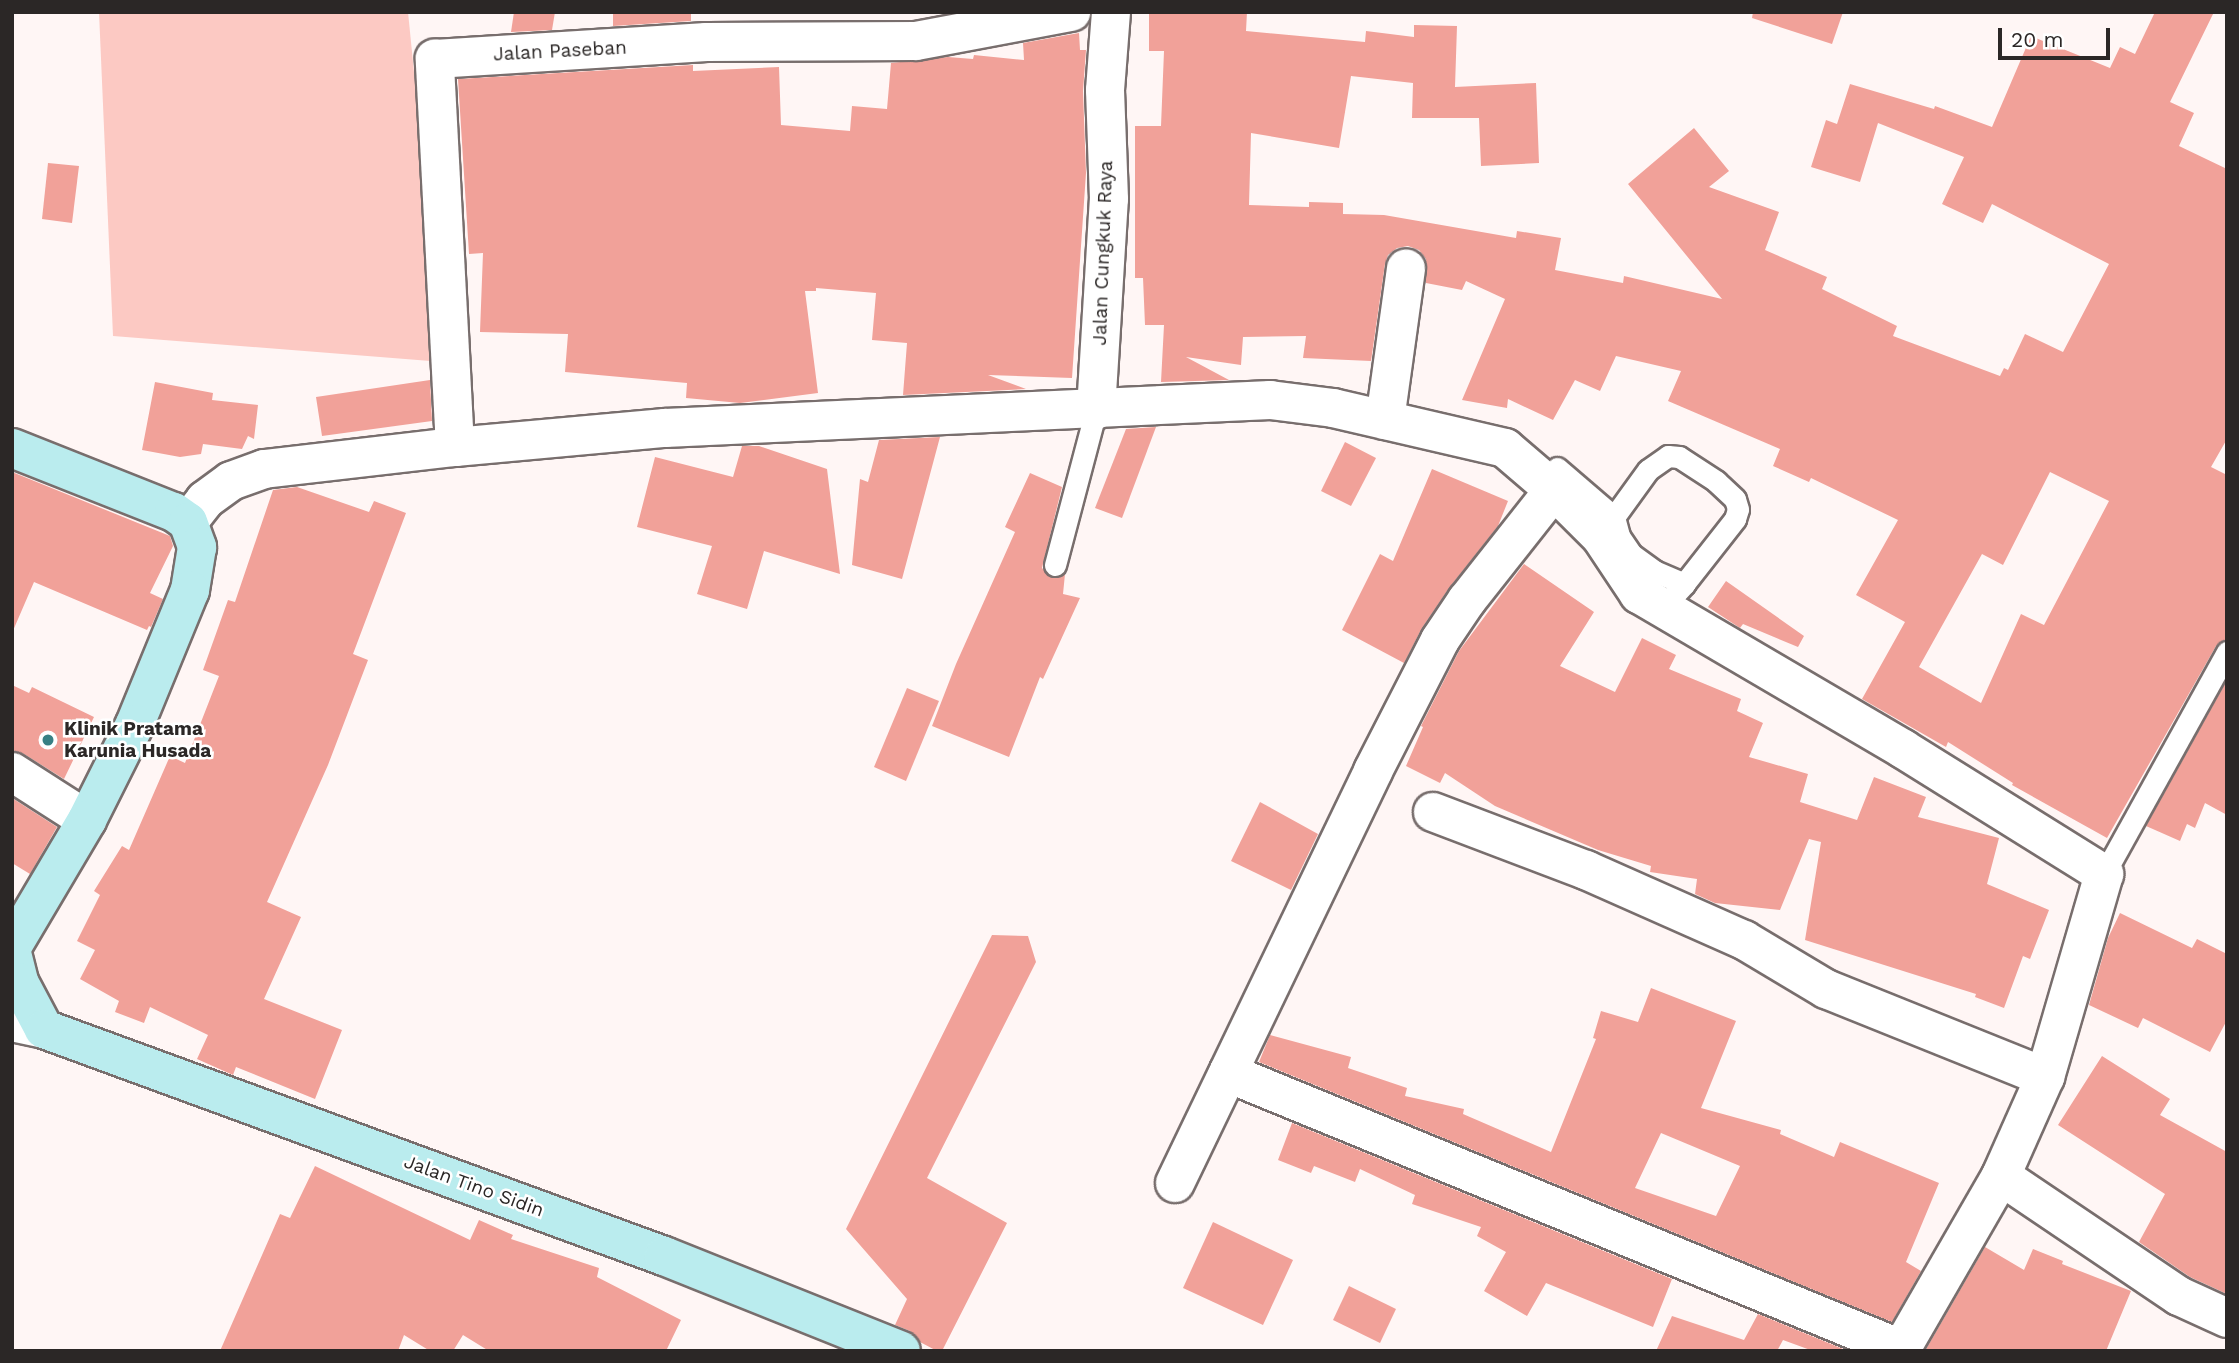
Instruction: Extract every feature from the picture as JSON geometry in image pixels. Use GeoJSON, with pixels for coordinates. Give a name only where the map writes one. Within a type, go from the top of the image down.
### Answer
{"type":"FeatureCollection","features":[{"type":"Feature","properties":{"kind":"street","name":"Jalan Paseban"},"geometry":{"type":"LineString","coordinates":[[455,447],[435,59],[706,27],[916,41],[1070,12]]}},
{"type":"Feature","properties":{"kind":"street","name":"Jalan Cungkuk Raya"},"geometry":{"type":"LineString","coordinates":[[1096,410],[1109,199],[1105,90],[1111,12]]}},
{"type":"Feature","properties":{"kind":"street"},"geometry":{"type":"LineString","coordinates":[[1385,420],[1406,268]]}},
{"type":"Feature","properties":{"kind":"street"},"geometry":{"type":"LineString","coordinates":[[188,522],[205,500],[232,481],[264,469],[455,447],[665,428],[1270,400],[1333,408],[1505,448],[1556,479],[1601,537],[1639,594],[1673,596],[1903,749],[2104,874],[2045,1077],[2001,1177],[1900,1350],[1228,1073]]}},
{"type":"Feature","properties":{"kind":"street"},"geometry":{"type":"LineString","coordinates":[[12,448],[174,512],[188,522],[197,547],[190,590],[135,724],[87,820],[12,947]]}},
{"type":"Feature","properties":{"kind":"street"},"geometry":{"type":"LineString","coordinates":[[1175,1183],[1373,771],[1440,640],[1556,479]]}},
{"type":"Feature","properties":{"kind":"street"},"geometry":{"type":"LineString","coordinates":[[12,772],[87,820]]}},
{"type":"Feature","properties":{"kind":"street"},"geometry":{"type":"LineString","coordinates":[[1433,812],[1586,870],[1744,940],[1826,989],[2045,1077]]}},
{"type":"Feature","properties":{"kind":"street","name":"Jalan Tino Sidin"},"geometry":{"type":"LineString","coordinates":[[12,953],[28,1025],[664,1256],[901,1351]]}},
{"type":"Feature","properties":{"kind":"street"},"geometry":{"type":"LineString","coordinates":[[2001,1177],[2179,1296],[2227,1318]]}},
{"type":"Feature","properties":{"kind":"lane"},"geometry":{"type":"LineString","coordinates":[[1055,565],[1096,410]]}},
{"type":"Feature","properties":{"kind":"lane"},"geometry":{"type":"LineString","coordinates":[[1556,479],[1614,517],[1619,536],[1631,554],[1654,571],[1673,596],[1735,519],[1738,509],[1735,499],[1692,464],[1679,457],[1668,456],[1648,470],[1614,517]]}},
{"type":"Feature","properties":{"kind":"lane"},"geometry":{"type":"LineString","coordinates":[[2104,874],[2227,652]]}},
{"type":"Feature","properties":{"kind":"shaded area"},"geometry":{"type":"Polygon","coordinates":[[[99,12],[408,12],[443,362],[113,336],[99,12]]]}},
{"type":"Feature","properties":{"kind":"building"},"geometry":{"type":"Polygon","coordinates":[[[514,12],[555,12],[552,30],[511,32],[514,12]]]}},
{"type":"Feature","properties":{"kind":"building"},"geometry":{"type":"Polygon","coordinates":[[[613,12],[691,12],[691,21],[613,26],[613,12]]]}},
{"type":"Feature","properties":{"kind":"building"},"geometry":{"type":"Polygon","coordinates":[[[1149,12],[1247,12],[1246,31],[1365,42],[1366,31],[1414,37],[1414,25],[1457,26],[1455,87],[1536,83],[1539,163],[1481,166],[1479,118],[1412,118],[1413,83],[1351,76],[1339,148],[1251,133],[1249,205],[1309,207],[1309,202],[1343,203],[1343,214],[1384,215],[1516,238],[1517,231],[1561,238],[1555,270],[1623,283],[1624,276],[1722,299],[1628,184],[1694,128],[1729,171],[1709,187],[1779,212],[1765,250],[1827,277],[1822,289],[1897,326],[1893,336],[2000,376],[2004,368],[2008,370],[2025,334],[2063,352],[2109,264],[1992,204],[1983,223],[1942,204],[1964,157],[1878,123],[1860,182],[1811,167],[1826,120],[1837,124],[1850,84],[1934,109],[1935,106],[1992,127],[2031,36],[2110,68],[2120,47],[2135,54],[2155,12],[2214,12],[2170,102],[2194,113],[2179,146],[2227,169],[2227,439],[2211,467],[2227,475],[2227,639],[2216,646],[2107,838],[2012,785],[2013,783],[1948,742],[1946,747],[1862,699],[1905,622],[1856,595],[1898,520],[1811,478],[1809,482],[1773,466],[1780,449],[1668,401],[1681,371],[1616,356],[1600,391],[1575,380],[1553,420],[1508,399],[1507,408],[1462,400],[1505,299],[1466,281],[1462,290],[1426,283],[1426,259],[1419,250],[1408,246],[1397,248],[1388,255],[1385,264],[1371,361],[1303,358],[1306,336],[1243,337],[1241,365],[1186,357],[1229,380],[1161,382],[1164,325],[1145,325],[1143,278],[1135,278],[1135,126],[1161,126],[1164,51],[1149,51],[1149,12]],[[2050,472],[2003,565],[1982,554],[1919,667],[1981,703],[2021,614],[2044,625],[2109,501],[2050,472]]]}},
{"type":"Feature","properties":{"kind":"building"},"geometry":{"type":"Polygon","coordinates":[[[1753,12],[1843,12],[1832,44],[1752,18],[1753,12]]]}},
{"type":"Feature","properties":{"kind":"building"},"geometry":{"type":"Polygon","coordinates":[[[1079,33],[1080,50],[1086,50],[1083,91],[1086,173],[1072,378],[988,375],[1026,389],[903,395],[907,343],[872,340],[876,293],[816,288],[816,291],[805,291],[818,393],[740,403],[686,398],[687,383],[565,372],[568,334],[480,332],[483,253],[469,254],[458,79],[693,65],[693,71],[779,67],[781,125],[850,131],[852,106],[887,109],[891,63],[948,57],[973,59],[974,55],[1024,60],[1023,43],[1079,33]]]}},
{"type":"Feature","properties":{"kind":"building"},"geometry":{"type":"Polygon","coordinates":[[[48,163],[79,166],[72,223],[42,219],[48,163]]]}},
{"type":"Feature","properties":{"kind":"building"},"geometry":{"type":"Polygon","coordinates":[[[430,380],[432,421],[322,436],[316,397],[430,380]]]}},
{"type":"Feature","properties":{"kind":"building"},"geometry":{"type":"Polygon","coordinates":[[[155,382],[213,393],[212,400],[258,405],[254,439],[248,436],[242,449],[203,444],[201,454],[180,457],[142,450],[155,382]]]}},
{"type":"Feature","properties":{"kind":"building"},"geometry":{"type":"Polygon","coordinates":[[[1156,427],[1122,518],[1095,508],[1126,429],[1156,427]]]}},
{"type":"Feature","properties":{"kind":"building"},"geometry":{"type":"Polygon","coordinates":[[[940,437],[902,579],[852,565],[860,479],[868,482],[879,440],[940,437]]]}},
{"type":"Feature","properties":{"kind":"building"},"geometry":{"type":"Polygon","coordinates":[[[1345,442],[1376,458],[1351,506],[1321,491],[1345,442]]]}},
{"type":"Feature","properties":{"kind":"building"},"geometry":{"type":"Polygon","coordinates":[[[742,446],[759,446],[827,469],[840,574],[764,551],[747,609],[697,594],[712,546],[637,527],[655,457],[733,477],[742,446]]]}},
{"type":"Feature","properties":{"kind":"building"},"geometry":{"type":"Polygon","coordinates":[[[1432,469],[1508,501],[1498,526],[1449,588],[1422,628],[1404,663],[1342,630],[1380,554],[1393,561],[1432,469]]]}},
{"type":"Feature","properties":{"kind":"building"},"geometry":{"type":"Polygon","coordinates":[[[12,472],[170,536],[173,546],[150,593],[163,599],[151,627],[147,630],[34,582],[12,633],[12,472]]]}},
{"type":"Feature","properties":{"kind":"building"},"geometry":{"type":"Polygon","coordinates":[[[1030,473],[1062,487],[1042,568],[1051,577],[1065,574],[1063,594],[1080,598],[1043,679],[1040,677],[1009,757],[932,726],[956,664],[1015,532],[1005,527],[1030,473]]]}},
{"type":"Feature","properties":{"kind":"building"},"geometry":{"type":"Polygon","coordinates":[[[297,487],[369,512],[374,501],[406,513],[353,654],[368,660],[328,765],[267,902],[301,917],[264,999],[342,1030],[315,1099],[236,1067],[233,1075],[197,1059],[208,1035],[150,1007],[144,1023],[115,1012],[119,1001],[80,979],[95,950],[77,941],[100,895],[94,891],[122,846],[129,850],[170,756],[185,763],[219,676],[203,670],[228,600],[235,602],[273,490],[297,487]]]}},
{"type":"Feature","properties":{"kind":"building"},"geometry":{"type":"Polygon","coordinates":[[[1524,564],[1594,612],[1560,666],[1615,692],[1642,638],[1676,655],[1669,669],[1741,699],[1737,711],[1763,723],[1749,757],[1808,774],[1800,802],[1857,820],[1874,777],[1926,797],[1918,817],[1999,838],[1987,884],[2049,910],[2030,959],[2023,956],[2004,1008],[1975,997],[1976,994],[1805,940],[1821,842],[1809,839],[1780,910],[1715,903],[1695,894],[1697,879],[1650,872],[1651,866],[1598,850],[1495,806],[1445,773],[1440,783],[1406,766],[1423,727],[1421,726],[1459,651],[1524,564]]]}},
{"type":"Feature","properties":{"kind":"building"},"geometry":{"type":"Polygon","coordinates":[[[1726,581],[1804,636],[1798,647],[1743,624],[1740,628],[1708,607],[1726,581]]]}},
{"type":"Feature","properties":{"kind":"building"},"geometry":{"type":"Polygon","coordinates":[[[2227,680],[2227,815],[2205,803],[2195,828],[2187,824],[2180,841],[2146,826],[2227,680]]]}},
{"type":"Feature","properties":{"kind":"building","name":"Klinik Pratama Karunia Husada"},"geometry":{"type":"Polygon","coordinates":[[[12,685],[29,693],[32,687],[94,717],[64,779],[24,754],[12,750],[12,685]]]}},
{"type":"Feature","properties":{"kind":"building"},"geometry":{"type":"Polygon","coordinates":[[[907,688],[939,701],[906,781],[874,767],[907,688]]]}},
{"type":"Feature","properties":{"kind":"building"},"geometry":{"type":"Polygon","coordinates":[[[12,798],[57,827],[30,874],[12,863],[12,798]]]}},
{"type":"Feature","properties":{"kind":"building"},"geometry":{"type":"Polygon","coordinates":[[[1260,802],[1318,834],[1291,890],[1231,861],[1260,802]]]}},
{"type":"Feature","properties":{"kind":"building"},"geometry":{"type":"Polygon","coordinates":[[[2120,913],[2192,948],[2197,939],[2227,954],[2227,1020],[2210,1052],[2143,1018],[2138,1028],[2089,1005],[2108,938],[2120,913]]]}},
{"type":"Feature","properties":{"kind":"building"},"geometry":{"type":"Polygon","coordinates":[[[992,935],[1028,936],[1036,962],[927,1178],[1007,1223],[942,1351],[937,1351],[920,1342],[910,1331],[895,1325],[907,1299],[846,1229],[992,935]]]}},
{"type":"Feature","properties":{"kind":"building"},"geometry":{"type":"Polygon","coordinates":[[[1651,988],[1736,1021],[1701,1108],[1781,1130],[1780,1134],[1834,1157],[1840,1142],[1939,1183],[1906,1262],[1921,1271],[1892,1322],[1259,1062],[1270,1035],[1351,1057],[1348,1068],[1407,1088],[1405,1096],[1464,1109],[1463,1114],[1551,1152],[1596,1039],[1593,1038],[1601,1011],[1638,1022],[1651,988]],[[1661,1133],[1635,1188],[1716,1216],[1740,1166],[1661,1133]]]}},
{"type":"Feature","properties":{"kind":"building"},"geometry":{"type":"Polygon","coordinates":[[[2102,1056],[2170,1099],[2160,1115],[2227,1152],[2227,1294],[2190,1277],[2139,1242],[2165,1194],[2058,1125],[2102,1056]]]}},
{"type":"Feature","properties":{"kind":"building"},"geometry":{"type":"Polygon","coordinates":[[[1292,1123],[1672,1279],[1653,1327],[1546,1283],[1527,1316],[1484,1291],[1506,1252],[1477,1236],[1481,1227],[1412,1204],[1415,1195],[1360,1169],[1355,1182],[1314,1166],[1311,1173],[1278,1160],[1292,1123]]]}},
{"type":"Feature","properties":{"kind":"building"},"geometry":{"type":"Polygon","coordinates":[[[315,1166],[470,1240],[479,1220],[513,1235],[511,1239],[599,1268],[597,1277],[681,1320],[666,1351],[489,1351],[463,1335],[453,1351],[430,1351],[404,1335],[398,1351],[220,1351],[280,1214],[290,1218],[315,1166]]]}},
{"type":"Feature","properties":{"kind":"building"},"geometry":{"type":"Polygon","coordinates":[[[1213,1222],[1293,1260],[1263,1325],[1183,1288],[1213,1222]]]}},
{"type":"Feature","properties":{"kind":"building"},"geometry":{"type":"Polygon","coordinates":[[[1985,1247],[2024,1270],[2033,1249],[2063,1261],[2062,1264],[2131,1291],[2106,1351],[1925,1351],[1985,1247]]]}},
{"type":"Feature","properties":{"kind":"building"},"geometry":{"type":"Polygon","coordinates":[[[1349,1286],[1396,1309],[1380,1343],[1333,1320],[1349,1286]]]}},
{"type":"Feature","properties":{"kind":"building"},"geometry":{"type":"Polygon","coordinates":[[[1758,1314],[1848,1351],[1813,1351],[1783,1340],[1777,1351],[1656,1351],[1672,1316],[1744,1340],[1758,1314]]]}},
{"type":"Feature","properties":{"kind":"place","name":"Klinik Pratama Karunia Husada"},"geometry":{"type":"Point","coordinates":[48,740]}}]}
